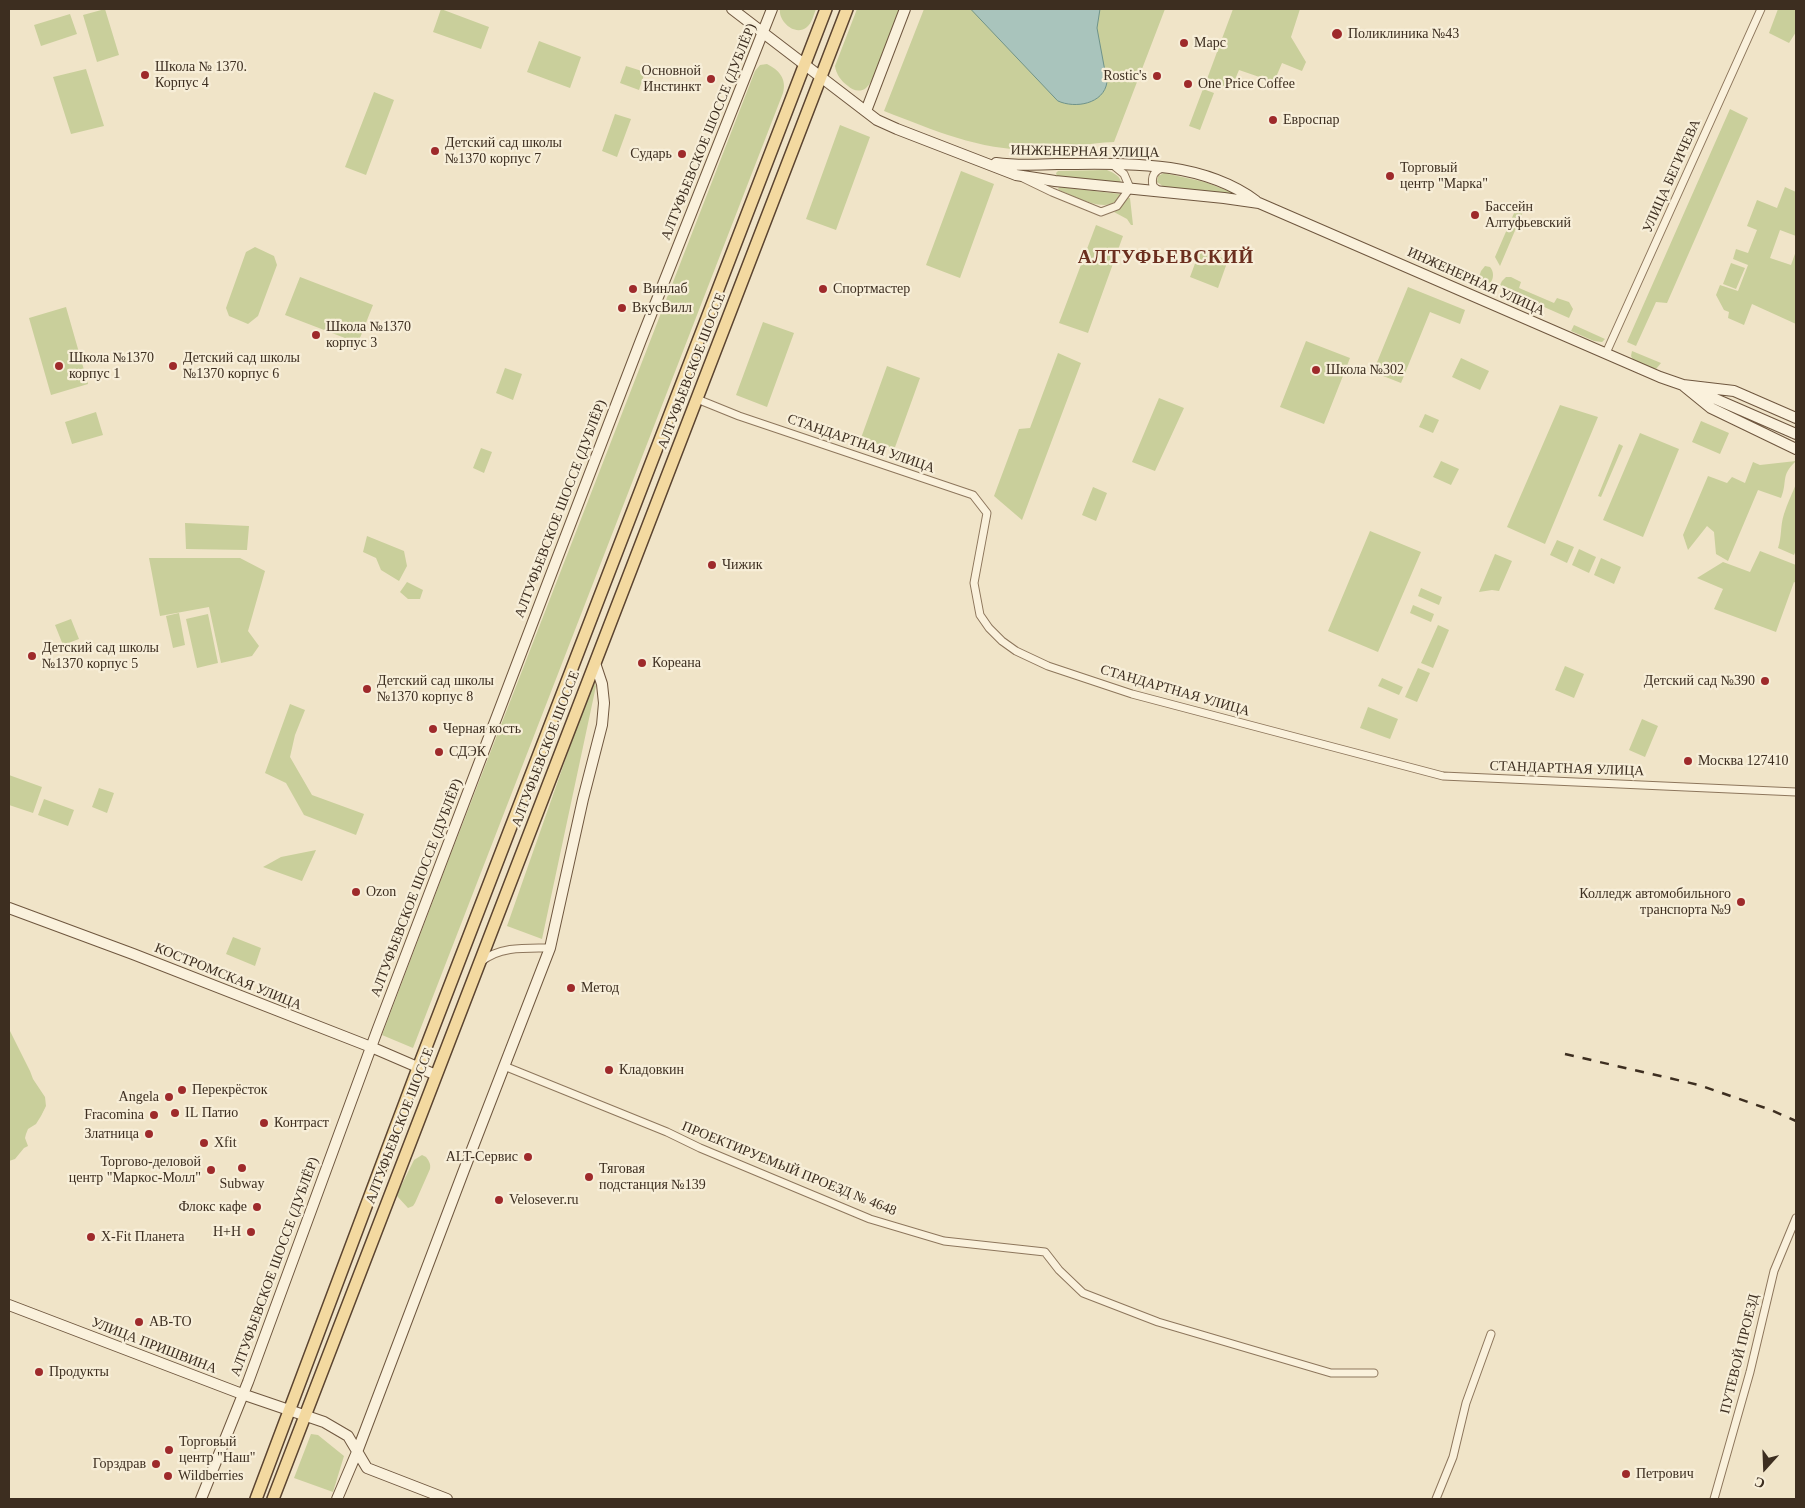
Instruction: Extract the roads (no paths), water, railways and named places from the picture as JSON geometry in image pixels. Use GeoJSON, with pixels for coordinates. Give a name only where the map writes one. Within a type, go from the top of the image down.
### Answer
{"type":"FeatureCollection","features":[{"type":"Feature","properties":{"kind":"main road","name":"ИНЖЕНЕРНАЯ УЛИЦА"},"geometry":{"type":"LineString","coordinates":[[732,9],[866,111],[886,124],[1016,175],[1055,181],[1224,198],[1259,204],[1683,385],[1712,408],[1796,449]]}},
{"type":"Feature","properties":{"kind":"main road","name":"АЛТУФЬЕВСКОЕ ШОССЕ (ДУБЛЁР)"},"geometry":{"type":"LineString","coordinates":[[201,1499],[637,349],[772,9]]}},
{"type":"Feature","properties":{"kind":"main road","name":"АЛТУФЬЕВСКОЕ ШОССЕ"},"geometry":{"type":"LineString","coordinates":[[256,1499],[291,1411],[418,1068],[826,9]]}},
{"type":"Feature","properties":{"kind":"main road","name":"АЛТУФЬЕВСКОЕ ШОССЕ"},"geometry":{"type":"LineString","coordinates":[[273,1499],[847,9]]}},
{"type":"Feature","properties":{"kind":"main road"},"geometry":{"type":"LineString","coordinates":[[866,111],[905,9]]}},
{"type":"Feature","properties":{"kind":"main road","name":"ИНЖЕНЕРНАЯ УЛИЦА"},"geometry":{"type":"LineString","coordinates":[[964,155],[993,162],[1012,164],[1112,164],[1165,167],[1217,180],[1245,193],[1259,204]]}},
{"type":"Feature","properties":{"kind":"main road","name":"ИНЖЕНЕРНАЯ УЛИЦА"},"geometry":{"type":"LineString","coordinates":[[1683,385],[1734,391],[1796,418]]}},
{"type":"Feature","properties":{"kind":"main road"},"geometry":{"type":"LineString","coordinates":[[1683,385],[1796,434]]}},
{"type":"Feature","properties":{"kind":"main road"},"geometry":{"type":"LineString","coordinates":[[337,1499],[349,1473],[550,948],[583,799],[602,725],[604,703],[602,684],[595,663]]}},
{"type":"Feature","properties":{"kind":"main road","name":"КОСТРОМСКАЯ УЛИЦА"},"geometry":{"type":"LineString","coordinates":[[9,908],[134,954],[436,1075]]}},
{"type":"Feature","properties":{"kind":"main road","name":"УЛИЦА ПРИШВИНА"},"geometry":{"type":"LineString","coordinates":[[9,1305],[242,1394],[324,1422],[348,1436],[367,1468]]}},
{"type":"Feature","properties":{"kind":"main road"},"geometry":{"type":"LineString","coordinates":[[349,1473],[358,1467],[367,1468],[447,1499]]}},
{"type":"Feature","properties":{"kind":"street","name":"УЛИЦА БЕГИЧЕВА"},"geometry":{"type":"LineString","coordinates":[[1606,353],[1761,9]]}},
{"type":"Feature","properties":{"kind":"street"},"geometry":{"type":"LineString","coordinates":[[1016,175],[1102,212],[1116,206],[1130,188],[1124,174],[1112,164]]}},
{"type":"Feature","properties":{"kind":"street"},"geometry":{"type":"LineString","coordinates":[[1160,192],[1153,186],[1152,178],[1155,172],[1165,167]]}},
{"type":"Feature","properties":{"kind":"street","name":"СТАНДАРТНАЯ УЛИЦА"},"geometry":{"type":"LineString","coordinates":[[697,400],[973,495],[987,512],[974,583],[980,615],[1002,641],[1016,651],[1048,666],[1132,694],[1443,776],[1796,792]]}},
{"type":"Feature","properties":{"kind":"street"},"geometry":{"type":"LineString","coordinates":[[479,964],[489,955],[505,951],[527,948],[550,948]]}},
{"type":"Feature","properties":{"kind":"street","name":"ПРОЕКТИРУЕМЫЙ ПРОЕЗД № 4648"},"geometry":{"type":"LineString","coordinates":[[504,1066],[667,1132],[700,1148],[870,1218],[944,1241],[1045,1252],[1059,1270],[1083,1293],[1158,1322],[1331,1373],[1374,1373]]}},
{"type":"Feature","properties":{"kind":"street","name":"ПУТЕВОЙ ПРОЕЗД"},"geometry":{"type":"LineString","coordinates":[[1714,1499],[1750,1372],[1774,1271],[1796,1218]]}},
{"type":"Feature","properties":{"kind":"street"},"geometry":{"type":"LineString","coordinates":[[1436,1499],[1453,1456],[1466,1403],[1491,1334]]}},
{"type":"Feature","properties":{"kind":"water"},"geometry":{"type":"Polygon","coordinates":[[[971,9],[1100,9],[1097,28],[1107,82],[1105,89],[1095,100],[1088,103],[1072,104],[1058,101],[971,9]]]}},
{"type":"Feature","properties":{"kind":"railway"},"geometry":{"type":"LineString","coordinates":[[1565,1054],[1699,1085],[1771,1110],[1796,1121]]}},
{"type":"Feature","properties":{"kind":"place","name":"Поликлиника №43"},"geometry":{"type":"Point","coordinates":[1337,34]}},
{"type":"Feature","properties":{"kind":"place","name":"Марс"},"geometry":{"type":"Point","coordinates":[1184,43]}},
{"type":"Feature","properties":{"kind":"place","name":"Школа № 1370. Корпус 4"},"geometry":{"type":"Point","coordinates":[145,75]}},
{"type":"Feature","properties":{"kind":"place","name":"Rostic's"},"geometry":{"type":"Point","coordinates":[1157,76]}},
{"type":"Feature","properties":{"kind":"place","name":"Основной Инстинкт"},"geometry":{"type":"Point","coordinates":[711,79]}},
{"type":"Feature","properties":{"kind":"place","name":"One Price Coffee"},"geometry":{"type":"Point","coordinates":[1188,84]}},
{"type":"Feature","properties":{"kind":"place","name":"Евроспар"},"geometry":{"type":"Point","coordinates":[1273,120]}},
{"type":"Feature","properties":{"kind":"place","name":"Детский сад школы №1370 корпус 7"},"geometry":{"type":"Point","coordinates":[435,151]}},
{"type":"Feature","properties":{"kind":"place","name":"Сударь"},"geometry":{"type":"Point","coordinates":[682,154]}},
{"type":"Feature","properties":{"kind":"place","name":"Торговый центр \"Марка\""},"geometry":{"type":"Point","coordinates":[1390,176]}},
{"type":"Feature","properties":{"kind":"place","name":"Бассейн Алтуфьевский"},"geometry":{"type":"Point","coordinates":[1475,215]}},
{"type":"Feature","properties":{"kind":"place","name":"Винлаб"},"geometry":{"type":"Point","coordinates":[633,289]}},
{"type":"Feature","properties":{"kind":"place","name":"Спортмастер"},"geometry":{"type":"Point","coordinates":[823,289]}},
{"type":"Feature","properties":{"kind":"place","name":"ВкусВилл"},"geometry":{"type":"Point","coordinates":[622,308]}},
{"type":"Feature","properties":{"kind":"place","name":"Школа №1370 корпус 3"},"geometry":{"type":"Point","coordinates":[316,335]}},
{"type":"Feature","properties":{"kind":"place","name":"Школа №1370 корпус 1"},"geometry":{"type":"Point","coordinates":[59,366]}},
{"type":"Feature","properties":{"kind":"place","name":"Детский сад школы №1370 корпус 6"},"geometry":{"type":"Point","coordinates":[173,366]}},
{"type":"Feature","properties":{"kind":"place","name":"Школа №302"},"geometry":{"type":"Point","coordinates":[1316,370]}},
{"type":"Feature","properties":{"kind":"place","name":"Чижик"},"geometry":{"type":"Point","coordinates":[712,565]}},
{"type":"Feature","properties":{"kind":"place","name":"Детский сад школы №1370 корпус 5"},"geometry":{"type":"Point","coordinates":[32,656]}},
{"type":"Feature","properties":{"kind":"place","name":"Кореана"},"geometry":{"type":"Point","coordinates":[642,663]}},
{"type":"Feature","properties":{"kind":"place","name":"Детский сад №390"},"geometry":{"type":"Point","coordinates":[1765,681]}},
{"type":"Feature","properties":{"kind":"place","name":"Детский сад школы №1370 корпус 8"},"geometry":{"type":"Point","coordinates":[367,689]}},
{"type":"Feature","properties":{"kind":"place","name":"Черная кость"},"geometry":{"type":"Point","coordinates":[433,729]}},
{"type":"Feature","properties":{"kind":"place","name":"СДЭК"},"geometry":{"type":"Point","coordinates":[439,752]}},
{"type":"Feature","properties":{"kind":"place","name":"Москва 127410"},"geometry":{"type":"Point","coordinates":[1688,761]}},
{"type":"Feature","properties":{"kind":"place","name":"Ozon"},"geometry":{"type":"Point","coordinates":[356,892]}},
{"type":"Feature","properties":{"kind":"place","name":"Колледж автомобильного транспорта №9"},"geometry":{"type":"Point","coordinates":[1741,902]}},
{"type":"Feature","properties":{"kind":"place","name":"Метод"},"geometry":{"type":"Point","coordinates":[571,988]}},
{"type":"Feature","properties":{"kind":"place","name":"Кладовкин"},"geometry":{"type":"Point","coordinates":[609,1070]}},
{"type":"Feature","properties":{"kind":"place","name":"Перекрёсток"},"geometry":{"type":"Point","coordinates":[182,1090]}},
{"type":"Feature","properties":{"kind":"place","name":"Angela"},"geometry":{"type":"Point","coordinates":[169,1097]}},
{"type":"Feature","properties":{"kind":"place","name":"IL Патио"},"geometry":{"type":"Point","coordinates":[175,1113]}},
{"type":"Feature","properties":{"kind":"place","name":"Fracomina"},"geometry":{"type":"Point","coordinates":[154,1115]}},
{"type":"Feature","properties":{"kind":"place","name":"Контраст"},"geometry":{"type":"Point","coordinates":[264,1123]}},
{"type":"Feature","properties":{"kind":"place","name":"Златница"},"geometry":{"type":"Point","coordinates":[149,1134]}},
{"type":"Feature","properties":{"kind":"place","name":"Xfit"},"geometry":{"type":"Point","coordinates":[204,1143]}},
{"type":"Feature","properties":{"kind":"place","name":"ALT-Сервис"},"geometry":{"type":"Point","coordinates":[528,1157]}},
{"type":"Feature","properties":{"kind":"place","name":"Subway"},"geometry":{"type":"Point","coordinates":[242,1168]}},
{"type":"Feature","properties":{"kind":"place","name":"Торгово-деловой центр \"Маркос-Молл\""},"geometry":{"type":"Point","coordinates":[211,1170]}},
{"type":"Feature","properties":{"kind":"place","name":"Тяговая подстанция №139"},"geometry":{"type":"Point","coordinates":[589,1177]}},
{"type":"Feature","properties":{"kind":"place","name":"Velosever.ru"},"geometry":{"type":"Point","coordinates":[499,1200]}},
{"type":"Feature","properties":{"kind":"place","name":"Флокс кафе"},"geometry":{"type":"Point","coordinates":[257,1207]}},
{"type":"Feature","properties":{"kind":"place","name":"H+H"},"geometry":{"type":"Point","coordinates":[251,1232]}},
{"type":"Feature","properties":{"kind":"place","name":"X-Fit Планета"},"geometry":{"type":"Point","coordinates":[91,1237]}},
{"type":"Feature","properties":{"kind":"place","name":"АВ-ТО"},"geometry":{"type":"Point","coordinates":[139,1322]}},
{"type":"Feature","properties":{"kind":"place","name":"Продукты"},"geometry":{"type":"Point","coordinates":[39,1372]}},
{"type":"Feature","properties":{"kind":"place","name":"Торговый центр \"Наш\""},"geometry":{"type":"Point","coordinates":[169,1450]}},
{"type":"Feature","properties":{"kind":"place","name":"Горздрав"},"geometry":{"type":"Point","coordinates":[156,1464]}},
{"type":"Feature","properties":{"kind":"place","name":"Петрович"},"geometry":{"type":"Point","coordinates":[1626,1474]}},
{"type":"Feature","properties":{"kind":"place","name":"Wildberries"},"geometry":{"type":"Point","coordinates":[168,1476]}},
{"type":"Feature","properties":{"kind":"district","name":"АЛТУФЬЕВСКИЙ"},"geometry":{"type":"Point","coordinates":[1166,258]}}]}
